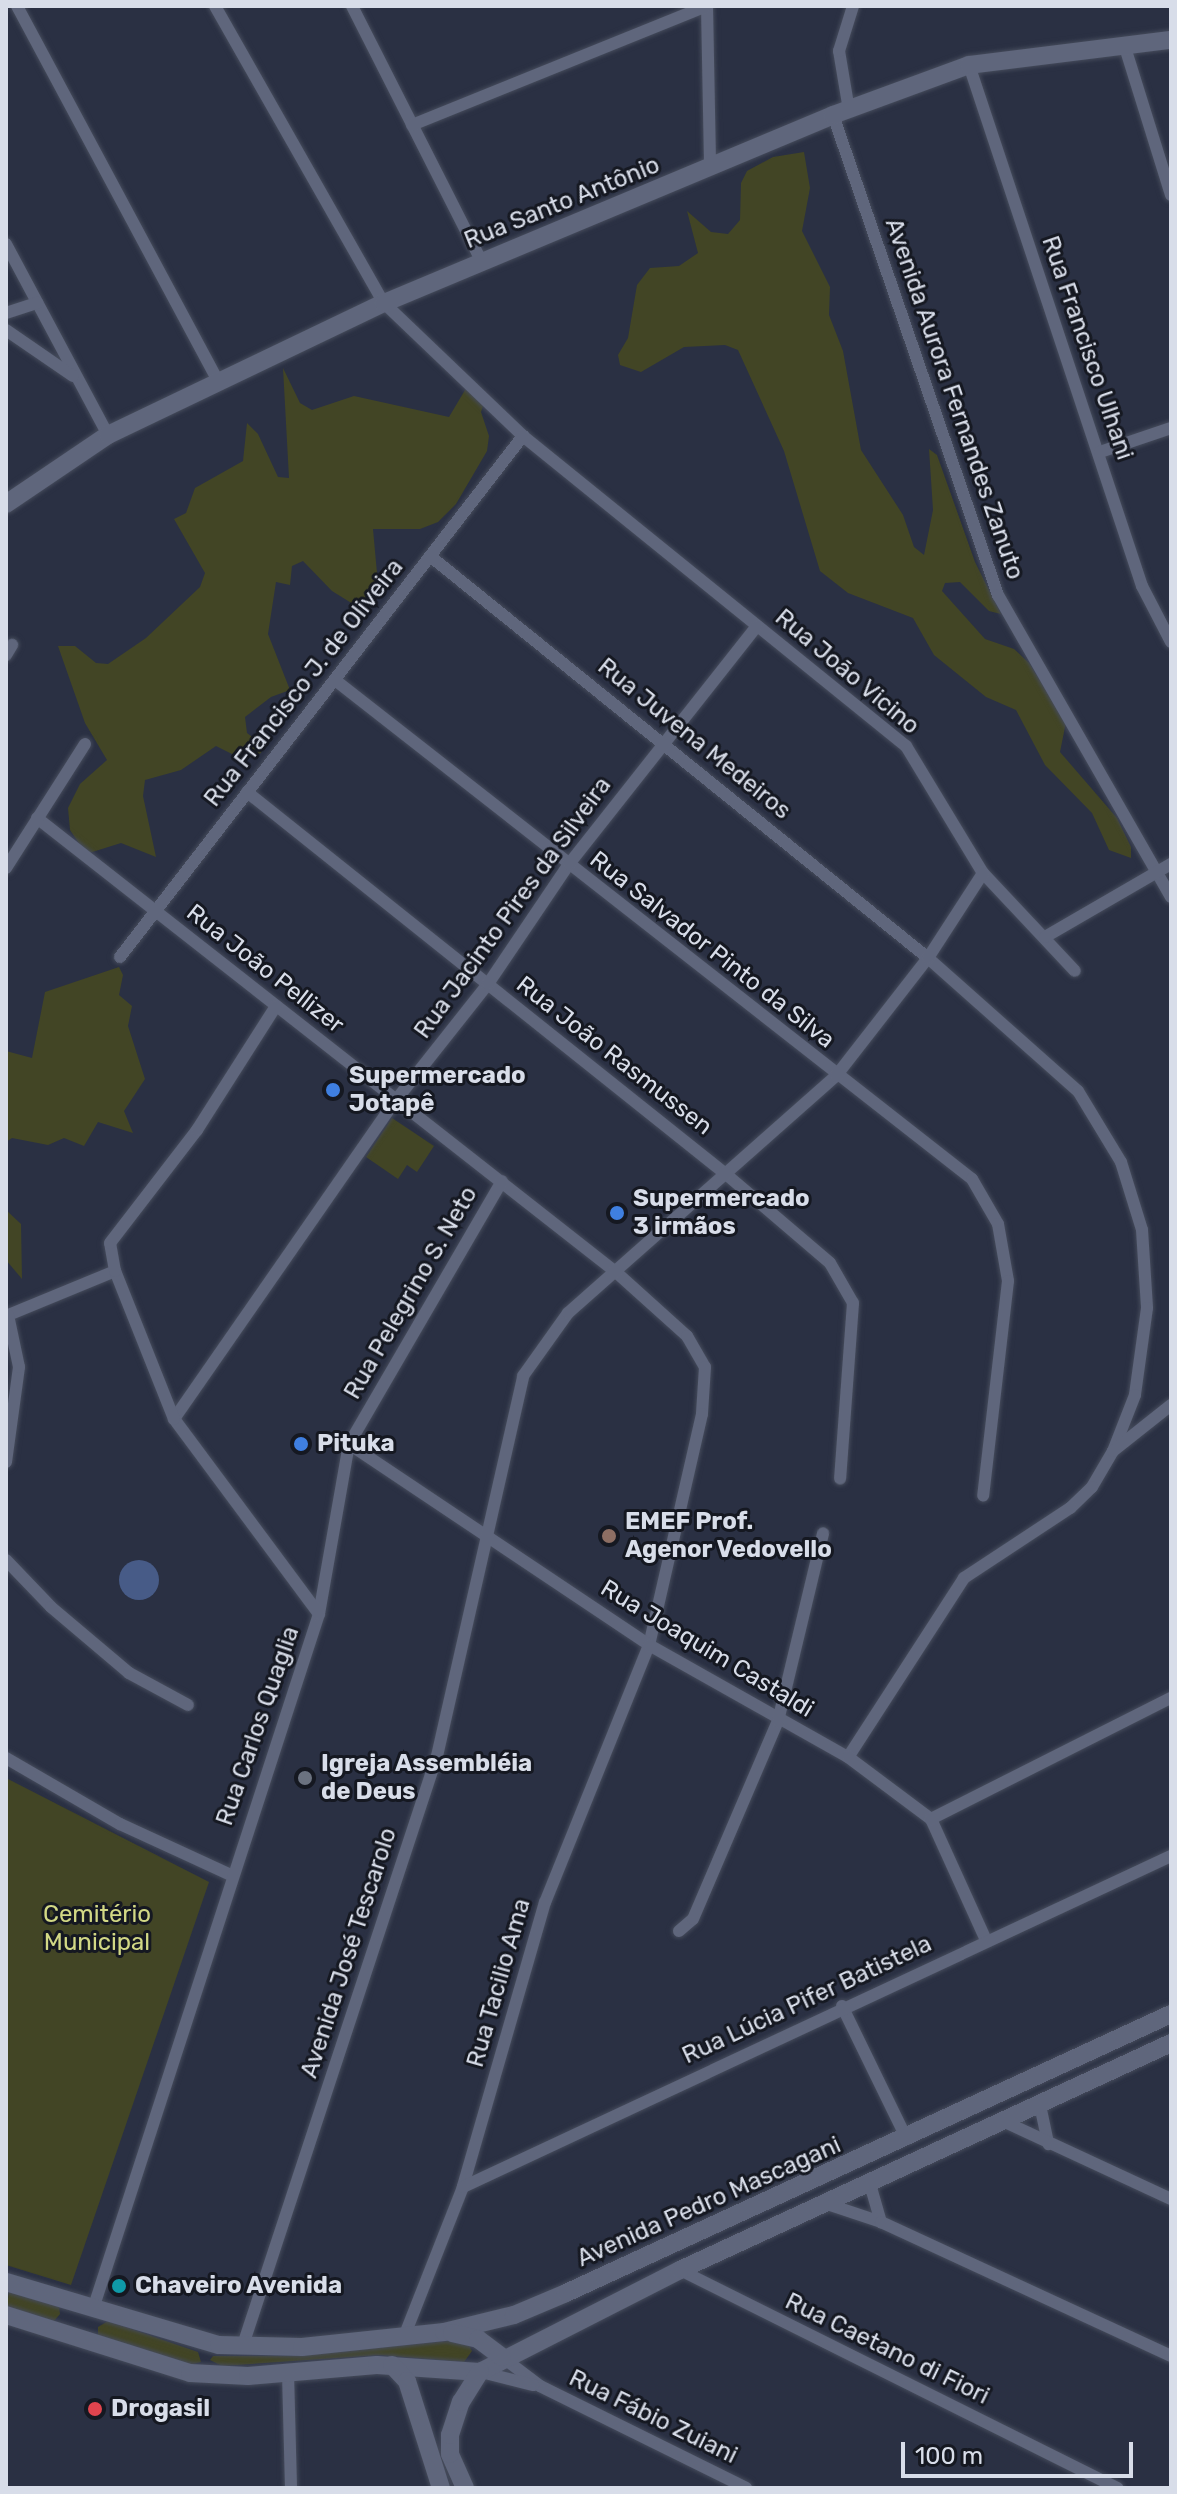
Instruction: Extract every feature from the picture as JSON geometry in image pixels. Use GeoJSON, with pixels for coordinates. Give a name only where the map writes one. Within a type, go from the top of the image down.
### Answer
{"type":"FeatureCollection","features":[{"type":"Feature","properties":{"kind":"main road","name":"Rua Santo Antônio"},"geometry":{"type":"LineString","coordinates":[[6,504],[108,435],[384,303],[841,113],[969,65],[1171,40]]}},
{"type":"Feature","properties":{"kind":"main road","name":"Avenida Pedro Mascagani"},"geometry":{"type":"LineString","coordinates":[[6,2282],[198,2341],[242,2348],[444,2332],[514,2315],[907,2139],[1171,2014]]}},
{"type":"Feature","properties":{"kind":"main road","name":"Avenida Pedro Mascagani"},"geometry":{"type":"LineString","coordinates":[[480,2372],[502,2357],[680,2270],[1171,2043]]}},
{"type":"Feature","properties":{"kind":"main road"},"geometry":{"type":"LineString","coordinates":[[65,2333],[86,2321],[93,2309]]}},
{"type":"Feature","properties":{"kind":"main road"},"geometry":{"type":"LineString","coordinates":[[6,2315],[190,2373],[288,2373],[392,2365],[480,2372],[461,2402],[450,2435],[450,2454],[465,2488]]}},
{"type":"Feature","properties":{"kind":"main road"},"geometry":{"type":"LineString","coordinates":[[444,2332],[467,2333],[502,2357]]}},
{"type":"Feature","properties":{"kind":"main road"},"geometry":{"type":"LineString","coordinates":[[392,2365],[407,2381],[441,2488]]}},
{"type":"Feature","properties":{"kind":"street"},"geometry":{"type":"LineString","coordinates":[[17,6],[218,381]]}},
{"type":"Feature","properties":{"kind":"street","name":"Rua João Vicino"},"geometry":{"type":"LineString","coordinates":[[215,6],[384,303],[523,436],[906,746],[983,873],[1075,971]]}},
{"type":"Feature","properties":{"kind":"street"},"geometry":{"type":"LineString","coordinates":[[352,6],[482,262]]}},
{"type":"Feature","properties":{"kind":"street"},"geometry":{"type":"LineString","coordinates":[[412,125],[707,6],[710,168]]}},
{"type":"Feature","properties":{"kind":"street","name":"Avenida Aurora Fernandes Zanuto"},"geometry":{"type":"LineString","coordinates":[[853,6],[839,51],[841,113],[998,595],[1171,897]]}},
{"type":"Feature","properties":{"kind":"street"},"geometry":{"type":"LineString","coordinates":[[1124,44],[1171,195]]}},
{"type":"Feature","properties":{"kind":"street","name":"Rua Francisco Ulhani"},"geometry":{"type":"LineString","coordinates":[[969,65],[1142,586],[1171,642]]}},
{"type":"Feature","properties":{"kind":"street"},"geometry":{"type":"LineString","coordinates":[[6,244],[108,435]]}},
{"type":"Feature","properties":{"kind":"street"},"geometry":{"type":"LineString","coordinates":[[6,313],[37,303]]}},
{"type":"Feature","properties":{"kind":"street"},"geometry":{"type":"LineString","coordinates":[[6,330],[74,376]]}},
{"type":"Feature","properties":{"kind":"street"},"geometry":{"type":"LineString","coordinates":[[1100,452],[1171,428]]}},
{"type":"Feature","properties":{"kind":"street","name":"Rua Francisco J. de Oliveira"},"geometry":{"type":"LineString","coordinates":[[120,957],[523,436]]}},
{"type":"Feature","properties":{"kind":"street","name":"Rua Juvena Medeiros"},"geometry":{"type":"LineString","coordinates":[[430,556],[665,742],[928,958],[1078,1091],[1121,1162],[1142,1230],[1147,1308],[1135,1395],[1113,1451]]}},
{"type":"Feature","properties":{"kind":"street","name":"Rua Jacinto Pires da Silveira"},"geometry":{"type":"LineString","coordinates":[[174,1419],[396,1100],[488,984],[569,864],[757,626]]}},
{"type":"Feature","properties":{"kind":"street","name":"Rua Salvador Pinto da Silva"},"geometry":{"type":"LineString","coordinates":[[335,680],[836,1076],[972,1179],[998,1224],[1008,1281],[983,1496]]}},
{"type":"Feature","properties":{"kind":"street"},"geometry":{"type":"LineString","coordinates":[[6,868],[85,744]]}},
{"type":"Feature","properties":{"kind":"street","name":"Rua João Rasmussen"},"geometry":{"type":"LineString","coordinates":[[247,792],[727,1175],[830,1263],[853,1303],[840,1479]]}},
{"type":"Feature","properties":{"kind":"street","name":"Rua João Pellizer"},"geometry":{"type":"LineString","coordinates":[[37,818],[617,1273]]}},
{"type":"Feature","properties":{"kind":"street"},"geometry":{"type":"LineString","coordinates":[[1045,937],[1171,864]]}},
{"type":"Feature","properties":{"kind":"street"},"geometry":{"type":"LineString","coordinates":[[617,1273],[836,1076],[928,958],[983,873]]}},
{"type":"Feature","properties":{"kind":"street","name":"Rua Carlos Quaglia"},"geometry":{"type":"LineString","coordinates":[[93,2309],[231,1875],[319,1614],[174,1419],[115,1271],[110,1243],[197,1130],[276,1006]]}},
{"type":"Feature","properties":{"kind":"street","name":"Rua Pelegrino S. Neto"},"geometry":{"type":"LineString","coordinates":[[319,1614],[349,1444],[502,1181]]}},
{"type":"Feature","properties":{"kind":"street"},"geometry":{"type":"LineString","coordinates":[[6,1462],[19,1367],[7,1315],[115,1271]]}},
{"type":"Feature","properties":{"kind":"street","name":"Avenida José Tescarolo"},"geometry":{"type":"LineString","coordinates":[[242,2348],[437,1756],[523,1376],[568,1313],[617,1273]]}},
{"type":"Feature","properties":{"kind":"street","name":"Rua Tacilio Ama"},"geometry":{"type":"LineString","coordinates":[[404,2337],[463,2187],[545,1902],[649,1645],[702,1414],[705,1367],[687,1336],[617,1273]]}},
{"type":"Feature","properties":{"kind":"street"},"geometry":{"type":"LineString","coordinates":[[848,1757],[964,1578],[1070,1508],[1092,1487],[1113,1451],[1171,1405]]}},
{"type":"Feature","properties":{"kind":"street","name":"Rua Joaquim Castaldi"},"geometry":{"type":"LineString","coordinates":[[349,1444],[486,1532],[649,1645],[778,1721],[848,1757],[931,1819],[986,1940]]}},
{"type":"Feature","properties":{"kind":"street"},"geometry":{"type":"LineString","coordinates":[[679,1931],[693,1919],[778,1721],[823,1533]]}},
{"type":"Feature","properties":{"kind":"street"},"geometry":{"type":"LineString","coordinates":[[6,1560],[51,1607],[129,1673],[188,1705]]}},
{"type":"Feature","properties":{"kind":"street"},"geometry":{"type":"LineString","coordinates":[[931,1819],[1171,1698]]}},
{"type":"Feature","properties":{"kind":"street"},"geometry":{"type":"LineString","coordinates":[[6,1758],[120,1824],[231,1875]]}},
{"type":"Feature","properties":{"kind":"street","name":"Rua Lúcia Pifer Batistela"},"geometry":{"type":"LineString","coordinates":[[463,2187],[842,2006],[1171,1856]]}},
{"type":"Feature","properties":{"kind":"street"},"geometry":{"type":"LineString","coordinates":[[842,2006],[907,2139]]}},
{"type":"Feature","properties":{"kind":"street"},"geometry":{"type":"LineString","coordinates":[[1040,2105],[1048,2144]]}},
{"type":"Feature","properties":{"kind":"street"},"geometry":{"type":"LineString","coordinates":[[1005,2122],[1171,2199]]}},
{"type":"Feature","properties":{"kind":"street"},"geometry":{"type":"LineString","coordinates":[[870,2184],[881,2222]]}},
{"type":"Feature","properties":{"kind":"street"},"geometry":{"type":"LineString","coordinates":[[827,2204],[881,2222],[1171,2356]]}},
{"type":"Feature","properties":{"kind":"street","name":"Rua Caetano di Fiori"},"geometry":{"type":"LineString","coordinates":[[680,2270],[1118,2488]]}},
{"type":"Feature","properties":{"kind":"street","name":"Rua Fábio Zuiani"},"geometry":{"type":"LineString","coordinates":[[502,2357],[540,2386],[746,2488]]}},
{"type":"Feature","properties":{"kind":"street","name":"Rua Fábio Zuiani"},"geometry":{"type":"LineString","coordinates":[[480,2372],[540,2386]]}},
{"type":"Feature","properties":{"kind":"street"},"geometry":{"type":"LineString","coordinates":[[288,2373],[291,2488]]}},
{"type":"Feature","properties":{"kind":"green space"},"geometry":{"type":"Polygon","coordinates":[[[804,152],[810,188],[802,231],[830,287],[829,315],[843,351],[861,450],[903,515],[914,547],[924,555],[933,510],[929,449],[937,455],[975,562],[1001,614],[989,611],[960,582],[945,583],[942,591],[985,639],[1014,649],[1029,663],[1066,722],[1060,752],[1117,818],[1131,847],[1131,858],[1109,850],[1092,813],[1045,765],[1016,710],[986,697],[934,655],[913,618],[848,593],[820,571],[784,451],[738,350],[725,345],[684,347],[641,372],[620,365],[618,355],[628,338],[637,285],[650,268],[679,266],[698,253],[687,211],[711,232],[728,234],[740,220],[741,183],[747,171],[773,157],[804,152]]]}},
{"type":"Feature","properties":{"kind":"green space"},"geometry":{"type":"Polygon","coordinates":[[[283,368],[300,403],[312,410],[354,396],[449,417],[465,390],[479,387],[487,395],[481,412],[489,436],[487,451],[456,504],[438,522],[420,529],[373,529],[378,584],[367,603],[353,604],[332,591],[303,561],[292,566],[290,585],[276,582],[268,634],[290,690],[271,697],[245,717],[247,733],[263,745],[261,753],[244,760],[216,746],[181,770],[145,780],[143,796],[156,857],[121,843],[86,854],[70,830],[68,808],[80,784],[107,760],[85,723],[58,646],[75,646],[96,663],[108,664],[146,638],[200,587],[205,573],[174,519],[186,513],[195,488],[243,461],[247,423],[258,434],[278,477],[289,478],[283,368]]]}},
{"type":"Feature","properties":{"kind":"green space"},"geometry":{"type":"Polygon","coordinates":[[[119,967],[123,975],[119,995],[132,1006],[128,1026],[145,1079],[124,1111],[133,1133],[98,1122],[84,1146],[64,1138],[48,1145],[12,1138],[6,1142],[6,1051],[32,1058],[45,992],[119,967]]]}},
{"type":"Feature","properties":{"kind":"green space"},"geometry":{"type":"Polygon","coordinates":[[[392,1118],[434,1146],[417,1172],[407,1165],[398,1179],[366,1157],[392,1118]]]}},
{"type":"Feature","properties":{"kind":"green space"},"geometry":{"type":"Polygon","coordinates":[[[6,1210],[21,1224],[22,1279],[6,1260],[6,1210]]]}},
{"type":"Feature","properties":{"kind":"green space","name":"Cemitério Municipal"},"geometry":{"type":"Polygon","coordinates":[[[6,1778],[209,1882],[71,2285],[6,2265],[6,1778]]]}},
{"type":"Feature","properties":{"kind":"green space"},"geometry":{"type":"Polygon","coordinates":[[[9,2291],[59,2306],[60,2314],[54,2321],[7,2307],[9,2291]]]}},
{"type":"Feature","properties":{"kind":"green space"},"geometry":{"type":"Polygon","coordinates":[[[108,2321],[198,2352],[201,2362],[189,2365],[98,2336],[98,2327],[108,2321]]]}},
{"type":"Feature","properties":{"kind":"green space"},"geometry":{"type":"Polygon","coordinates":[[[467,2341],[472,2351],[464,2362],[380,2355],[222,2366],[210,2360],[213,2356],[294,2356],[467,2341]]]}},
{"type":"Feature","properties":{"kind":"water"},"geometry":{"type":"Polygon","coordinates":[[[139,1560],[153,1566],[159,1580],[153,1594],[139,1600],[125,1594],[119,1580],[125,1566],[139,1560]]]}},
{"type":"Feature","properties":{"kind":"place","name":"Supermercado Jotapê"},"geometry":{"type":"Point","coordinates":[333,1090]}},
{"type":"Feature","properties":{"kind":"place","name":"Supermercado 3 irmãos"},"geometry":{"type":"Point","coordinates":[617,1213]}},
{"type":"Feature","properties":{"kind":"place","name":"Pituka"},"geometry":{"type":"Point","coordinates":[301,1444]}},
{"type":"Feature","properties":{"kind":"place","name":"EMEF Prof. Agenor Vedovello"},"geometry":{"type":"Point","coordinates":[609,1536]}},
{"type":"Feature","properties":{"kind":"place","name":"Igreja Assembléia de Deus"},"geometry":{"type":"Point","coordinates":[305,1778]}},
{"type":"Feature","properties":{"kind":"place","name":"Chaveiro Avenida"},"geometry":{"type":"Point","coordinates":[119,2286]}},
{"type":"Feature","properties":{"kind":"place","name":"Drogasil"},"geometry":{"type":"Point","coordinates":[95,2409]}}]}
